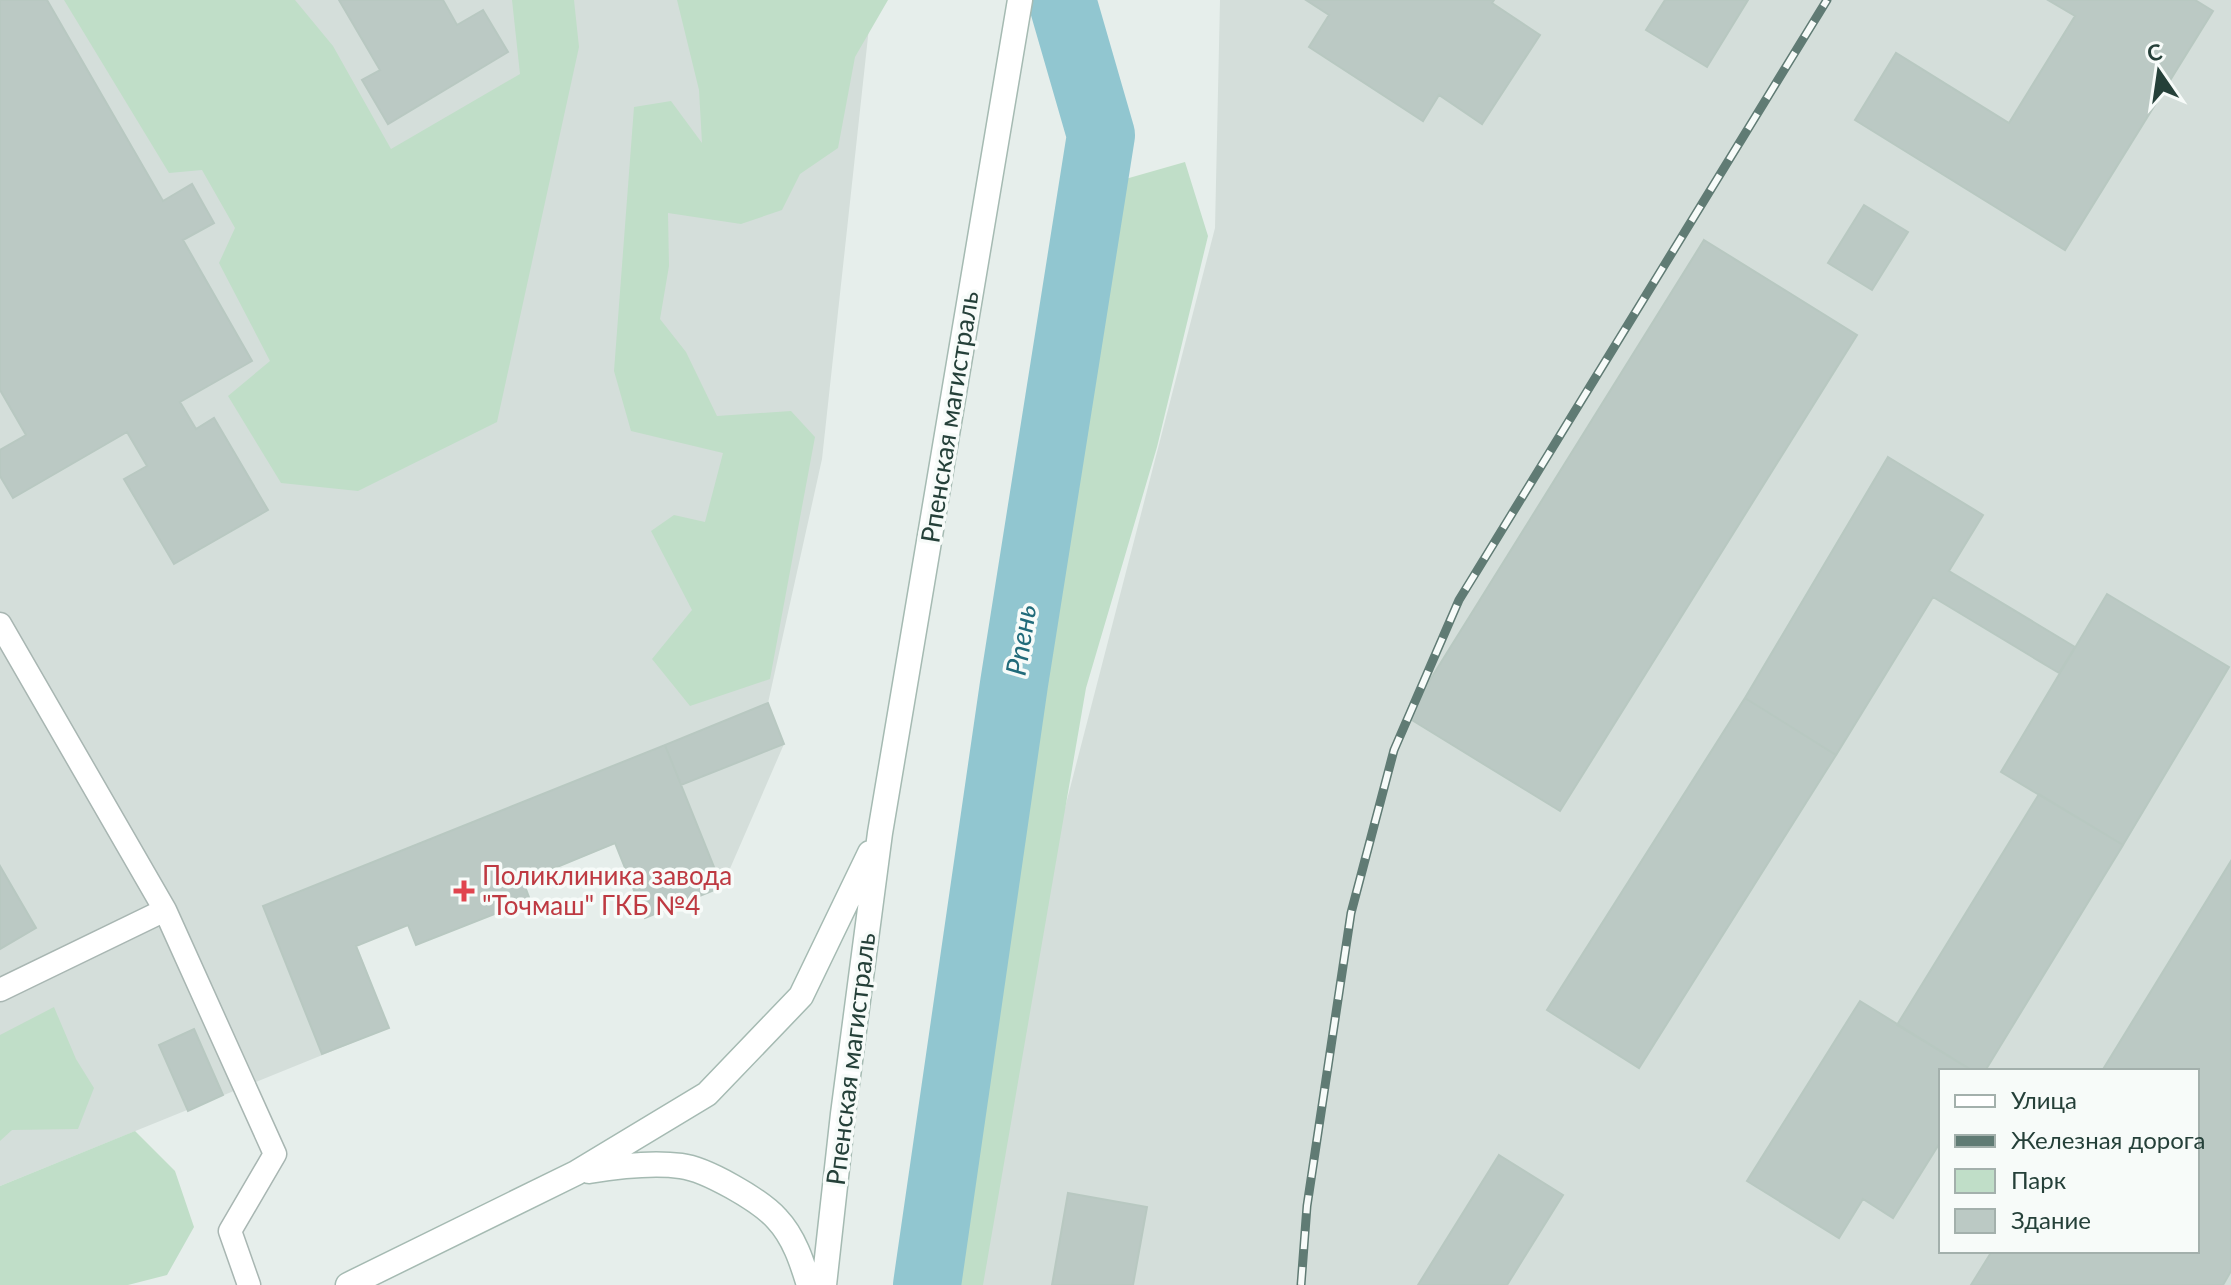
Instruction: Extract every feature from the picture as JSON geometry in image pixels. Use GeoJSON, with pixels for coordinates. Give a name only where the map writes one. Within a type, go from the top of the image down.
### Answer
{"type":"FeatureCollection","features":[{"type":"Feature","properties":{"kind":"main road","name":"Рпенская магистраль"},"geometry":{"type":"LineString","coordinates":[[824,1285],[880,833],[1020,0]]}},
{"type":"Feature","properties":{"kind":"main road","name":"Рпенская магистраль"},"geometry":{"type":"LineString","coordinates":[[348,1285],[576,1173],[707,1094],[801,996],[880,833]]}},
{"type":"Feature","properties":{"kind":"main road","name":"Рпенская магистраль"},"geometry":{"type":"LineString","coordinates":[[576,1173],[626,1165],[683,1166],[731,1185],[778,1219],[800,1256],[809,1285]]}},
{"type":"Feature","properties":{"kind":"lane"},"geometry":{"type":"LineString","coordinates":[[0,624],[165,910],[275,1154],[230,1231],[249,1285]]}},
{"type":"Feature","properties":{"kind":"lane"},"geometry":{"type":"LineString","coordinates":[[0,990],[165,910]]}},
{"type":"Feature","properties":{"kind":"shaded area"},"geometry":{"type":"Polygon","coordinates":[[[0,0],[872,0],[822,459],[768,703],[784,744],[722,887],[645,918],[615,844],[523,881],[530,900],[416,945],[408,925],[357,946],[389,1028],[0,1186],[0,0]]]}},
{"type":"Feature","properties":{"kind":"shaded area"},"geometry":{"type":"Polygon","coordinates":[[[1220,0],[2231,0],[2231,1285],[956,1285],[980,1136],[1215,228],[1220,0]]]}},
{"type":"Feature","properties":{"kind":"green space"},"geometry":{"type":"Polygon","coordinates":[[[64,0],[295,0],[333,46],[391,149],[520,74],[512,0],[574,0],[579,47],[497,422],[358,491],[281,483],[228,396],[270,361],[219,263],[235,228],[202,170],[169,173],[64,0]]]}},
{"type":"Feature","properties":{"kind":"green space"},"geometry":{"type":"Polygon","coordinates":[[[677,0],[888,0],[855,57],[838,148],[800,174],[782,210],[741,224],[668,213],[669,266],[660,319],[686,352],[717,416],[791,411],[815,437],[770,679],[690,706],[652,659],[692,610],[651,531],[674,515],[705,522],[723,453],[631,431],[614,371],[634,107],[671,101],[702,143],[699,90],[677,0]]]}},
{"type":"Feature","properties":{"kind":"green space"},"geometry":{"type":"Polygon","coordinates":[[[1185,162],[1208,236],[1157,447],[1086,688],[983,1285],[940,1285],[1004,874],[1055,580],[1115,182],[1185,162]]]}},
{"type":"Feature","properties":{"kind":"green space"},"geometry":{"type":"Polygon","coordinates":[[[54,1007],[76,1059],[94,1088],[78,1129],[12,1130],[0,1141],[0,1035],[54,1007]]]}},
{"type":"Feature","properties":{"kind":"green space"},"geometry":{"type":"Polygon","coordinates":[[[135,1131],[175,1171],[194,1227],[167,1275],[128,1285],[0,1285],[0,1186],[135,1131]]]}},
{"type":"Feature","properties":{"kind":"building"},"geometry":{"type":"Polygon","coordinates":[[[0,0],[47,0],[163,201],[192,184],[214,223],[183,240],[252,361],[180,402],[196,429],[214,418],[268,510],[174,564],[124,479],[147,466],[127,432],[13,498],[0,476],[0,450],[26,435],[0,390],[0,0]]]}},
{"type":"Feature","properties":{"kind":"building"},"geometry":{"type":"Polygon","coordinates":[[[339,0],[443,0],[457,25],[483,10],[508,52],[388,124],[362,80],[380,70],[339,0]]]}},
{"type":"Feature","properties":{"kind":"building"},"geometry":{"type":"Polygon","coordinates":[[[1306,0],[1494,0],[1492,3],[1540,35],[1482,124],[1439,95],[1423,121],[1309,47],[1329,15],[1306,0]]]}},
{"type":"Feature","properties":{"kind":"building"},"geometry":{"type":"Polygon","coordinates":[[[1665,0],[1748,0],[1707,67],[1646,30],[1665,0]]]}},
{"type":"Feature","properties":{"kind":"building"},"geometry":{"type":"Polygon","coordinates":[[[2048,0],[2195,0],[2213,11],[2065,250],[1855,120],[1896,53],[2009,123],[2075,16],[2048,0]]]}},
{"type":"Feature","properties":{"kind":"building"},"geometry":{"type":"Polygon","coordinates":[[[1864,205],[1908,232],[1872,290],[1828,263],[1864,205]]]}},
{"type":"Feature","properties":{"kind":"building"},"geometry":{"type":"Polygon","coordinates":[[[1704,240],[1857,335],[1560,811],[1407,717],[1704,240]]]}},
{"type":"Feature","properties":{"kind":"building"},"geometry":{"type":"Polygon","coordinates":[[[1888,457],[1983,515],[1949,571],[2075,647],[2059,673],[1933,597],[1836,755],[1745,698],[1888,457]]]}},
{"type":"Feature","properties":{"kind":"building"},"geometry":{"type":"Polygon","coordinates":[[[2107,594],[2229,667],[2123,845],[2001,772],[2107,594]]]}},
{"type":"Feature","properties":{"kind":"building"},"geometry":{"type":"Polygon","coordinates":[[[1745,698],[1836,755],[1639,1068],[1547,1010],[1745,698]]]}},
{"type":"Feature","properties":{"kind":"building"},"geometry":{"type":"Polygon","coordinates":[[[768,703],[784,744],[681,785],[665,745],[768,703]]]}},
{"type":"Feature","properties":{"kind":"building"},"geometry":{"type":"Polygon","coordinates":[[[665,745],[722,887],[645,918],[615,843],[523,881],[530,900],[416,945],[408,925],[356,946],[389,1028],[322,1054],[263,906],[665,745]]]}},
{"type":"Feature","properties":{"kind":"building"},"geometry":{"type":"Polygon","coordinates":[[[2039,794],[2123,845],[1986,1069],[1970,1069],[1897,1025],[2039,794]]]}},
{"type":"Feature","properties":{"kind":"building"},"geometry":{"type":"Polygon","coordinates":[[[2231,861],[2231,1271],[2223,1285],[1971,1285],[1991,1253],[2199,1253],[2199,1069],[2103,1069],[2231,861]]]}},
{"type":"Feature","properties":{"kind":"building"},"geometry":{"type":"Polygon","coordinates":[[[0,866],[36,928],[0,949],[0,866]]]}},
{"type":"Feature","properties":{"kind":"building"},"geometry":{"type":"Polygon","coordinates":[[[1860,1001],[1970,1069],[1939,1069],[1939,1144],[1893,1218],[1863,1199],[1839,1238],[1747,1181],[1860,1001]]]}},
{"type":"Feature","properties":{"kind":"building"},"geometry":{"type":"Polygon","coordinates":[[[194,1029],[223,1095],[188,1111],[159,1045],[194,1029]]]}},
{"type":"Feature","properties":{"kind":"building"},"geometry":{"type":"Polygon","coordinates":[[[1499,1155],[1563,1195],[1507,1285],[1418,1285],[1499,1155]]]}},
{"type":"Feature","properties":{"kind":"building"},"geometry":{"type":"Polygon","coordinates":[[[1068,1193],[1147,1207],[1133,1285],[1052,1285],[1068,1193]]]}},
{"type":"Feature","properties":{"kind":"waterway","name":"Рпень"},"geometry":{"type":"LineString","coordinates":[[927,1285],[1014,684],[1101,135],[1062,0]]}},
{"type":"Feature","properties":{"kind":"railway"},"geometry":{"type":"LineString","coordinates":[[1301,1285],[1307,1206],[1351,913],[1394,750],[1459,600],[1827,0]]}},
{"type":"Feature","properties":{"kind":"place","name":"Поликлиника завода \"Точмаш\" ГКБ №4"},"geometry":{"type":"Point","coordinates":[464,891]}}]}
